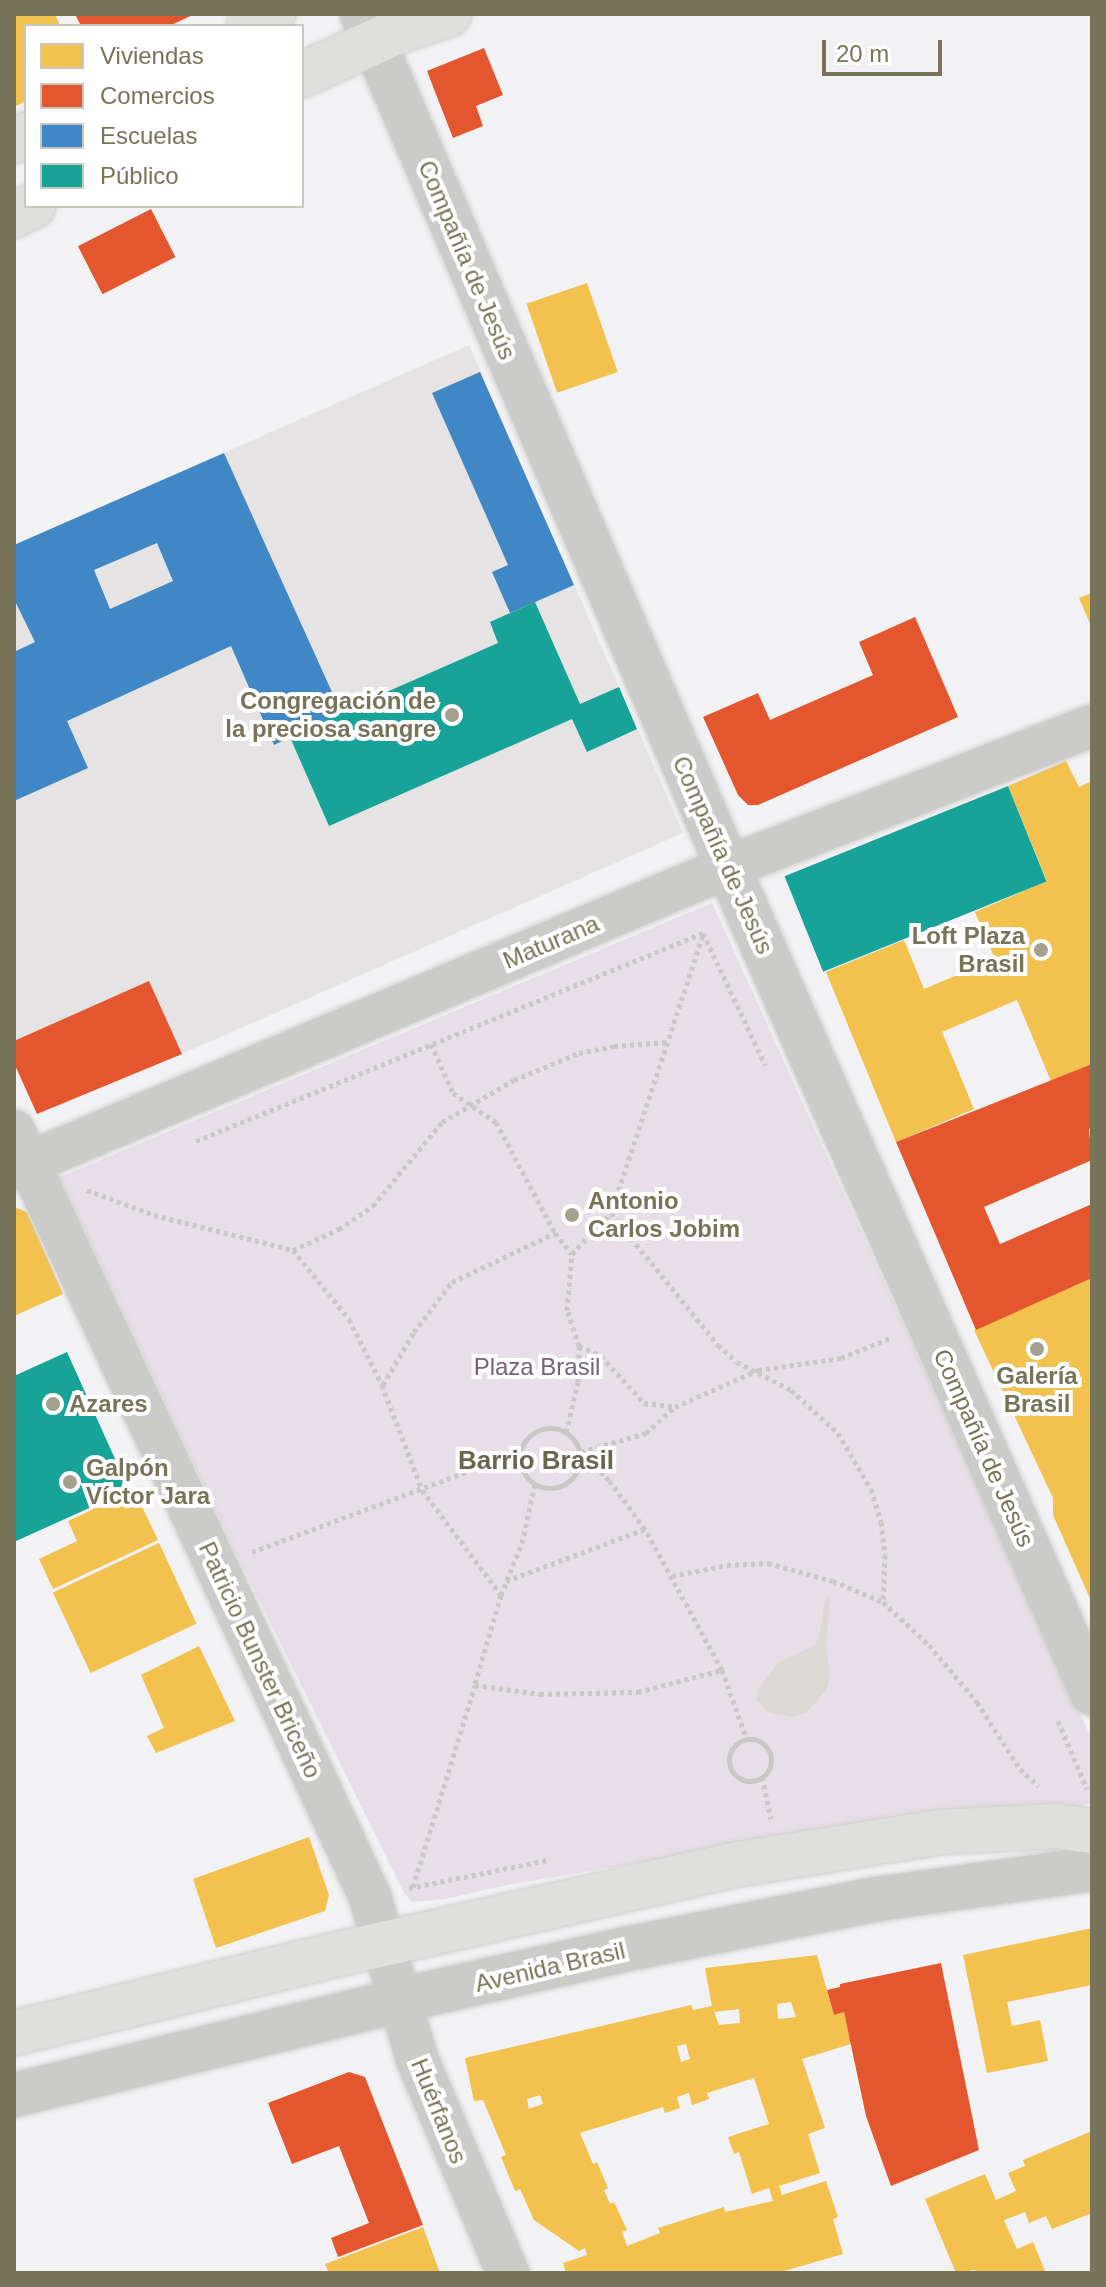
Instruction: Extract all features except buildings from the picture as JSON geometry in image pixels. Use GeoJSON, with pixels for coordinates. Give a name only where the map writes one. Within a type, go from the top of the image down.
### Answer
{"type":"FeatureCollection","features":[{"type":"Feature","properties":{"kind":"main road"},"geometry":{"type":"LineString","coordinates":[[253,24],[273,14]]}},
{"type":"Feature","properties":{"kind":"main road"},"geometry":{"type":"LineString","coordinates":[[304,74],[368,28],[449,14]]}},
{"type":"Feature","properties":{"kind":"main road"},"geometry":{"type":"LineString","coordinates":[[14,2033],[384,1943],[739,1864],[940,1832],[1020,1827],[1092,1831]]}},
{"type":"Feature","properties":{"kind":"street","name":"Compañía de Jesús"},"geometry":{"type":"LineString","coordinates":[[368,28],[728,867],[1073,1702]]}},
{"type":"Feature","properties":{"kind":"street","name":"Maturana"},"geometry":{"type":"LineString","coordinates":[[19,1154],[728,867],[1092,726]]}},
{"type":"Feature","properties":{"kind":"street","name":"Patricio Bunster Briceño"},"geometry":{"type":"LineString","coordinates":[[19,1154],[370,1897],[384,1943]]}},
{"type":"Feature","properties":{"kind":"street","name":"Avenida Brasil"},"geometry":{"type":"LineString","coordinates":[[14,2095],[401,2000],[632,1948],[850,1904],[1092,1869]]}},
{"type":"Feature","properties":{"kind":"street","name":"Huérfanos"},"geometry":{"type":"LineString","coordinates":[[384,1943],[434,2105],[508,2273]]}},
{"type":"Feature","properties":{"kind":"path"},"geometry":{"type":"LineString","coordinates":[[685,885],[703,933],[771,1077]]}},
{"type":"Feature","properties":{"kind":"path"},"geometry":{"type":"LineString","coordinates":[[566,1432],[578,1382],[579,1346],[567,1310],[572,1254],[611,1213],[703,933]]}},
{"type":"Feature","properties":{"kind":"path"},"geometry":{"type":"LineString","coordinates":[[184,1146],[703,933]]}},
{"type":"Feature","properties":{"kind":"path"},"geometry":{"type":"LineString","coordinates":[[293,1250],[339,1229],[373,1206],[442,1122],[514,1080],[579,1053],[614,1046],[667,1042]]}},
{"type":"Feature","properties":{"kind":"path"},"geometry":{"type":"LineString","coordinates":[[431,1044],[453,1093],[496,1122],[555,1233],[572,1254]]}},
{"type":"Feature","properties":{"kind":"path"},"geometry":{"type":"LineString","coordinates":[[82,1188],[97,1182]]}},
{"type":"Feature","properties":{"kind":"path"},"geometry":{"type":"LineString","coordinates":[[82,1188],[154,1215],[293,1250],[349,1319],[382,1385],[422,1490],[501,1595]]}},
{"type":"Feature","properties":{"kind":"path"},"geometry":{"type":"LineString","coordinates":[[82,1188],[88,1202]]}},
{"type":"Feature","properties":{"kind":"path"},"geometry":{"type":"LineString","coordinates":[[611,1213],[718,1345],[737,1362],[758,1370],[816,1409],[856,1460],[881,1522],[885,1555],[883,1602]]}},
{"type":"Feature","properties":{"kind":"path"},"geometry":{"type":"LineString","coordinates":[[382,1385],[414,1332],[452,1282],[555,1233]]}},
{"type":"Feature","properties":{"kind":"path"},"geometry":{"type":"LineString","coordinates":[[580,1452],[646,1433],[675,1407],[758,1370],[841,1358],[893,1336],[900,1351]]}},
{"type":"Feature","properties":{"kind":"path"},"geometry":{"type":"LineString","coordinates":[[579,1346],[601,1356],[644,1403],[675,1407]]}},
{"type":"Feature","properties":{"kind":"path"},"geometry":{"type":"LineString","coordinates":[[580,1452],[577,1472],[564,1485],[554,1488],[535,1484],[522,1470],[520,1452],[529,1436],[554,1427],[566,1432],[580,1452],[609,1480],[645,1529],[722,1670],[747,1740]]}},
{"type":"Feature","properties":{"kind":"path"},"geometry":{"type":"LineString","coordinates":[[254,1568],[247,1554],[520,1452]]}},
{"type":"Feature","properties":{"kind":"path"},"geometry":{"type":"LineString","coordinates":[[406,1873],[413,1887],[501,1595],[522,1543],[535,1484]]}},
{"type":"Feature","properties":{"kind":"path"},"geometry":{"type":"LineString","coordinates":[[506,1581],[645,1529]]}},
{"type":"Feature","properties":{"kind":"path"},"geometry":{"type":"LineString","coordinates":[[672,1576],[727,1565],[768,1563],[833,1581],[883,1602],[929,1645],[977,1702],[1020,1769],[1047,1795]]}},
{"type":"Feature","properties":{"kind":"path"},"geometry":{"type":"LineString","coordinates":[[475,1685],[540,1694],[638,1692],[722,1670]]}},
{"type":"Feature","properties":{"kind":"path"},"geometry":{"type":"LineString","coordinates":[[1073,1702],[1091,1799]]}},
{"type":"Feature","properties":{"kind":"path"},"geometry":{"type":"LineString","coordinates":[[747,1740],[760,1742],[769,1753],[770,1766],[762,1777],[742,1780],[729,1764],[735,1745],[747,1740]]}},
{"type":"Feature","properties":{"kind":"path"},"geometry":{"type":"LineString","coordinates":[[762,1777],[773,1828]]}},
{"type":"Feature","properties":{"kind":"shaded area"},"geometry":{"type":"Polygon","coordinates":[[[469,345],[683,833],[182,1054],[149,982],[14,1041],[14,545],[469,345]]]}},
{"type":"Feature","properties":{"kind":"shaded area"},"geometry":{"type":"Polygon","coordinates":[[[826,1596],[830,1597],[826,1647],[830,1675],[827,1689],[806,1713],[791,1717],[768,1712],[756,1700],[758,1689],[778,1662],[814,1646],[819,1638],[826,1596]]]}},
{"type":"Feature","properties":{"kind":"green space","name":"Plaza Brasil"},"geometry":{"type":"Polygon","coordinates":[[[712,903],[1092,1740],[1092,1803],[1075,1808],[827,1831],[507,1885],[445,1899],[412,1902],[404,1893],[228,1537],[60,1177],[712,903]]]}},
{"type":"Feature","properties":{"kind":"place","name":"Congregación de la preciosa sangre"},"geometry":{"type":"Point","coordinates":[452,715]}},
{"type":"Feature","properties":{"kind":"place","name":"Loft Plaza Brasil"},"geometry":{"type":"Point","coordinates":[1041,950]}},
{"type":"Feature","properties":{"kind":"place","name":"Antonio Carlos Jobim"},"geometry":{"type":"Point","coordinates":[572,1215]}},
{"type":"Feature","properties":{"kind":"place","name":"Galería Brasil"},"geometry":{"type":"Point","coordinates":[1037,1349]}},
{"type":"Feature","properties":{"kind":"place","name":"Azares"},"geometry":{"type":"Point","coordinates":[53,1404]}},
{"type":"Feature","properties":{"kind":"place","name":"Galpón Víctor Jara"},"geometry":{"type":"Point","coordinates":[70,1482]}},
{"type":"Feature","properties":{"kind":"district","name":"Barrio Brasil"},"geometry":{"type":"Point","coordinates":[536,1461]}}]}
